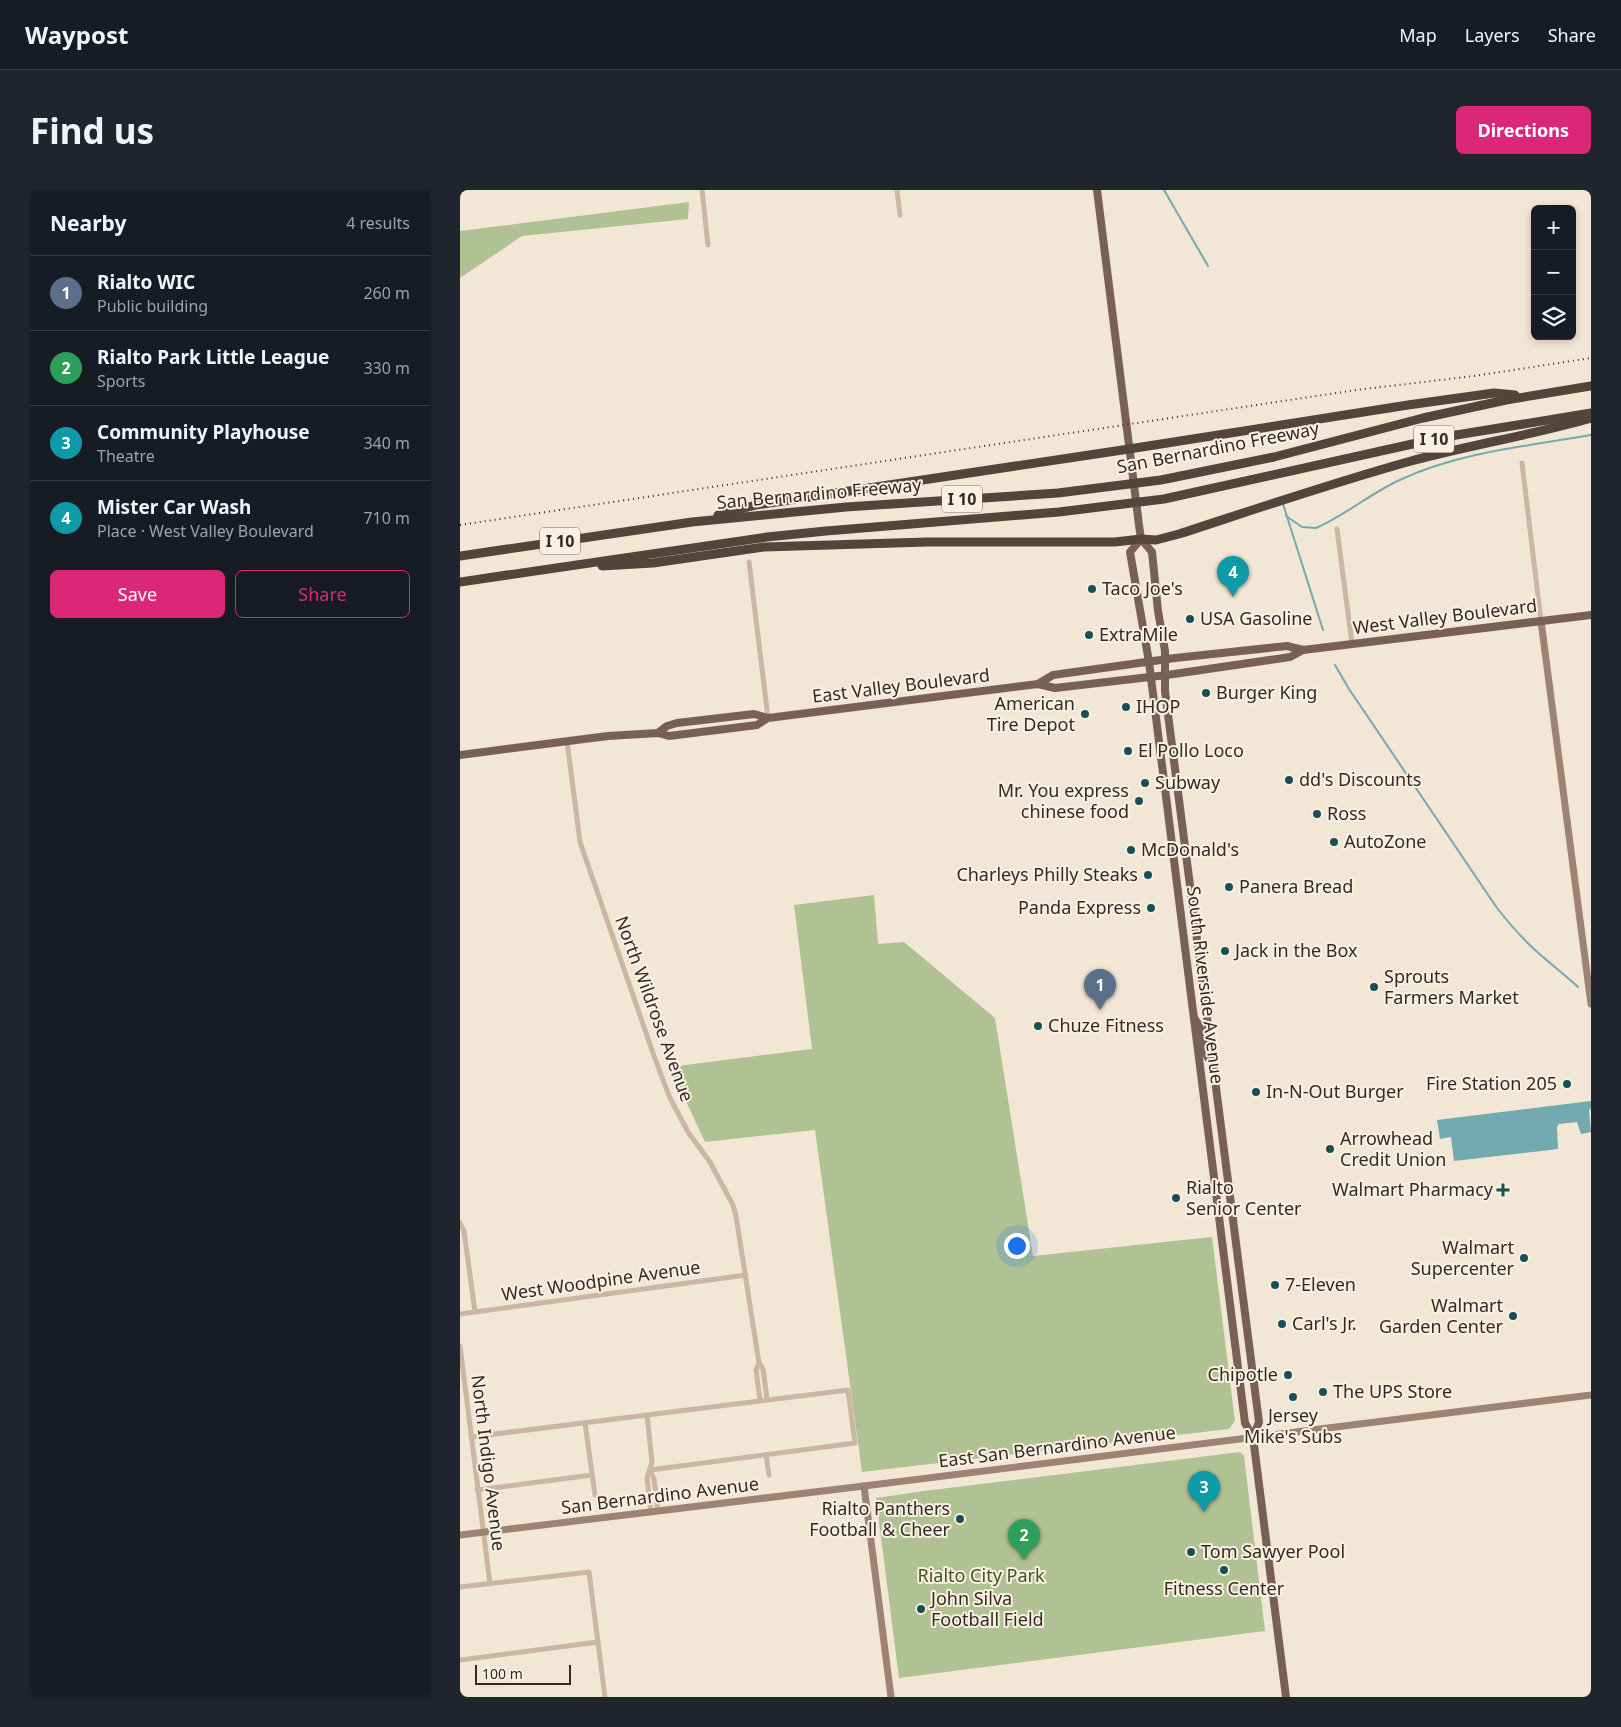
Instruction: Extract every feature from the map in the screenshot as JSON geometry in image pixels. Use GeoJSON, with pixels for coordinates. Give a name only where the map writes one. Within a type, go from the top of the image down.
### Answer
{"type":"FeatureCollection","features":[{"type":"Feature","properties":{"kind":"highway","name":"San Bernardino Freeway"},"geometry":{"type":"LineString","coordinates":[[460,556],[692,522],[846,507],[1058,493],[1161,480],[1263,460],[1423,418],[1526,396],[1591,386]]}},
{"type":"Feature","properties":{"kind":"highway"},"geometry":{"type":"LineString","coordinates":[[692,522],[756,505],[1494,393],[1526,396]]}},
{"type":"Feature","properties":{"kind":"highway","name":"San Bernardino Freeway"},"geometry":{"type":"LineString","coordinates":[[460,582],[721,544],[826,531],[1059,512],[1154,501],[1444,437],[1591,413]]}},
{"type":"Feature","properties":{"kind":"highway"},"geometry":{"type":"LineString","coordinates":[[564,566],[653,562],[764,547],[927,542],[1115,542],[1141,539],[1156,540],[1353,477],[1591,418]]}},
{"type":"Feature","properties":{"kind":"main road","name":"South Riverside Avenue"},"geometry":{"type":"LineString","coordinates":[[1097,190],[1141,539],[1152,552],[1165,659],[1157,676],[1194,1018],[1245,1422],[1254,1437],[1286,1697]]}},
{"type":"Feature","properties":{"kind":"main road","name":"South Riverside Avenue"},"geometry":{"type":"LineString","coordinates":[[1141,539],[1130,552],[1151,661],[1157,676],[1213,1059],[1259,1422],[1254,1437]]}},
{"type":"Feature","properties":{"kind":"main road","name":"West Valley Boulevard"},"geometry":{"type":"LineString","coordinates":[[1151,661],[1287,646],[1303,650],[1591,615]]}},
{"type":"Feature","properties":{"kind":"main road"},"geometry":{"type":"LineString","coordinates":[[1541,621],[1591,1004]]}},
{"type":"Feature","properties":{"kind":"main road","name":"West Valley Boulevard"},"geometry":{"type":"LineString","coordinates":[[1157,676],[1290,657],[1303,650]]}},
{"type":"Feature","properties":{"kind":"main road","name":"East Valley Boulevard"},"geometry":{"type":"LineString","coordinates":[[1038,684],[1053,675],[1151,661]]}},
{"type":"Feature","properties":{"kind":"main road","name":"East Valley Boulevard"},"geometry":{"type":"LineString","coordinates":[[768,718],[1038,684],[1055,688],[1157,676]]}},
{"type":"Feature","properties":{"kind":"main road"},"geometry":{"type":"LineString","coordinates":[[658,733],[668,726],[677,723],[754,714],[768,718]]}},
{"type":"Feature","properties":{"kind":"main road"},"geometry":{"type":"LineString","coordinates":[[460,756],[567,741],[658,733],[669,736],[734,728],[757,725],[768,718]]}},
{"type":"Feature","properties":{"kind":"main road"},"geometry":{"type":"LineString","coordinates":[[1194,1018],[1200,1026],[1206,1054],[1208,1058],[1213,1059]]}},
{"type":"Feature","properties":{"kind":"main road","name":"East San Bernardino Avenue"},"geometry":{"type":"LineString","coordinates":[[864,1486],[1591,1395]]}},
{"type":"Feature","properties":{"kind":"main road"},"geometry":{"type":"LineString","coordinates":[[864,1486],[891,1697]]}},
{"type":"Feature","properties":{"kind":"main road","name":"San Bernardino Avenue"},"geometry":{"type":"LineString","coordinates":[[460,1535],[864,1486]]}},
{"type":"Feature","properties":{"kind":"street"},"geometry":{"type":"LineString","coordinates":[[702,190],[708,245]]}},
{"type":"Feature","properties":{"kind":"street"},"geometry":{"type":"LineString","coordinates":[[897,190],[900,215]]}},
{"type":"Feature","properties":{"kind":"street"},"geometry":{"type":"LineString","coordinates":[[1522,463],[1541,621]]}},
{"type":"Feature","properties":{"kind":"street"},"geometry":{"type":"LineString","coordinates":[[1337,529],[1352,644]]}},
{"type":"Feature","properties":{"kind":"street"},"geometry":{"type":"LineString","coordinates":[[748,562],[768,718]]}},
{"type":"Feature","properties":{"kind":"street","name":"North Wildrose Avenue"},"geometry":{"type":"LineString","coordinates":[[567,741],[578,830],[587,862],[669,1096],[688,1132],[710,1162],[733,1205],[746,1274],[759,1363],[763,1369],[767,1399]]}},
{"type":"Feature","properties":{"kind":"street"},"geometry":{"type":"LineString","coordinates":[[460,1223],[464,1231],[475,1312]]}},
{"type":"Feature","properties":{"kind":"street","name":"West Woodpine Avenue"},"geometry":{"type":"LineString","coordinates":[[460,1314],[746,1274]]}},
{"type":"Feature","properties":{"kind":"street","name":"North Indigo Avenue"},"geometry":{"type":"LineString","coordinates":[[460,1346],[490,1584]]}},
{"type":"Feature","properties":{"kind":"street","name":"North Wildrose Avenue"},"geometry":{"type":"LineString","coordinates":[[759,1363],[756,1370],[760,1400]]}},
{"type":"Feature","properties":{"kind":"street"},"geometry":{"type":"LineString","coordinates":[[471,1437],[848,1390],[855,1443],[650,1470]]}},
{"type":"Feature","properties":{"kind":"street"},"geometry":{"type":"LineString","coordinates":[[647,1415],[652,1454],[650,1470],[654,1479],[655,1512]]}},
{"type":"Feature","properties":{"kind":"street"},"geometry":{"type":"LineString","coordinates":[[585,1423],[595,1495]]}},
{"type":"Feature","properties":{"kind":"street"},"geometry":{"type":"LineString","coordinates":[[766,1454],[769,1475]]}},
{"type":"Feature","properties":{"kind":"street"},"geometry":{"type":"LineString","coordinates":[[477,1490],[592,1475]]}},
{"type":"Feature","properties":{"kind":"street"},"geometry":{"type":"LineString","coordinates":[[460,1587],[589,1572],[605,1697]]}},
{"type":"Feature","properties":{"kind":"street"},"geometry":{"type":"LineString","coordinates":[[460,1660],[598,1642]]}},
{"type":"Feature","properties":{"kind":"green space"},"geometry":{"type":"Polygon","coordinates":[[[689,202],[688,219],[522,236],[460,278],[460,231],[689,202]]]}},
{"type":"Feature","properties":{"kind":"green space"},"geometry":{"type":"Polygon","coordinates":[[[874,895],[878,944],[904,942],[995,1018],[1033,1256],[1212,1237],[1235,1421],[1229,1429],[862,1472],[815,1130],[705,1142],[670,1067],[812,1049],[794,905],[874,895]]]}},
{"type":"Feature","properties":{"kind":"green space","name":"Rialto City Park"},"geometry":{"type":"Polygon","coordinates":[[[1240,1452],[1244,1456],[1265,1631],[899,1678],[876,1498],[1240,1452]]]}},
{"type":"Feature","properties":{"kind":"water"},"geometry":{"type":"Polygon","coordinates":[[[1591,1101],[1589,1111],[1591,1132],[1581,1134],[1577,1122],[1559,1124],[1557,1127],[1558,1149],[1454,1161],[1451,1137],[1440,1139],[1437,1120],[1591,1101]]]}},
{"type":"Feature","properties":{"kind":"waterway"},"geometry":{"type":"LineString","coordinates":[[1164,190],[1208,266]]}},
{"type":"Feature","properties":{"kind":"waterway"},"geometry":{"type":"LineString","coordinates":[[1286,516],[1302,527],[1316,528],[1338,517],[1391,484],[1447,462],[1495,451],[1591,435]]}},
{"type":"Feature","properties":{"kind":"waterway"},"geometry":{"type":"LineString","coordinates":[[1283,504],[1323,630]]}},
{"type":"Feature","properties":{"kind":"waterway"},"geometry":{"type":"LineString","coordinates":[[1335,665],[1349,689],[1497,908],[1514,929],[1539,954],[1578,987]]}},
{"type":"Feature","properties":{"kind":"railway"},"geometry":{"type":"LineString","coordinates":[[460,525],[1356,390],[1474,376],[1591,358]]}},
{"type":"Feature","properties":{"kind":"place","name":"Taco Joe's"},"geometry":{"type":"Point","coordinates":[1092,589]}},
{"type":"Feature","properties":{"kind":"place","name":"Mister Car Wash"},"geometry":{"type":"Point","coordinates":[1233,597]}},
{"type":"Feature","properties":{"kind":"place","name":"USA Gasoline"},"geometry":{"type":"Point","coordinates":[1190,619]}},
{"type":"Feature","properties":{"kind":"place","name":"ExtraMile"},"geometry":{"type":"Point","coordinates":[1089,635]}},
{"type":"Feature","properties":{"kind":"place","name":"Burger King"},"geometry":{"type":"Point","coordinates":[1206,693]}},
{"type":"Feature","properties":{"kind":"place","name":"IHOP"},"geometry":{"type":"Point","coordinates":[1126,707]}},
{"type":"Feature","properties":{"kind":"place","name":"American Tire Depot"},"geometry":{"type":"Point","coordinates":[1085,714]}},
{"type":"Feature","properties":{"kind":"place","name":"El Pollo Loco"},"geometry":{"type":"Point","coordinates":[1128,751]}},
{"type":"Feature","properties":{"kind":"place","name":"dd's Discounts"},"geometry":{"type":"Point","coordinates":[1289,780]}},
{"type":"Feature","properties":{"kind":"place","name":"Subway"},"geometry":{"type":"Point","coordinates":[1145,783]}},
{"type":"Feature","properties":{"kind":"place","name":"Mr. You express chinese food"},"geometry":{"type":"Point","coordinates":[1139,801]}},
{"type":"Feature","properties":{"kind":"place","name":"Ross"},"geometry":{"type":"Point","coordinates":[1317,814]}},
{"type":"Feature","properties":{"kind":"place","name":"AutoZone"},"geometry":{"type":"Point","coordinates":[1334,842]}},
{"type":"Feature","properties":{"kind":"place","name":"McDonald's"},"geometry":{"type":"Point","coordinates":[1131,850]}},
{"type":"Feature","properties":{"kind":"place","name":"Charleys Philly Steaks"},"geometry":{"type":"Point","coordinates":[1148,875]}},
{"type":"Feature","properties":{"kind":"place","name":"Panera Bread"},"geometry":{"type":"Point","coordinates":[1229,887]}},
{"type":"Feature","properties":{"kind":"place","name":"Panda Express"},"geometry":{"type":"Point","coordinates":[1151,908]}},
{"type":"Feature","properties":{"kind":"place","name":"Jack in the Box"},"geometry":{"type":"Point","coordinates":[1225,951]}},
{"type":"Feature","properties":{"kind":"place","name":"Sprouts Farmers Market"},"geometry":{"type":"Point","coordinates":[1374,987]}},
{"type":"Feature","properties":{"kind":"place","name":"Rialto WIC"},"geometry":{"type":"Point","coordinates":[1100,1010]}},
{"type":"Feature","properties":{"kind":"place","name":"Chuze Fitness"},"geometry":{"type":"Point","coordinates":[1038,1026]}},
{"type":"Feature","properties":{"kind":"place","name":"Fire Station 205"},"geometry":{"type":"Point","coordinates":[1567,1084]}},
{"type":"Feature","properties":{"kind":"place","name":"In-N-Out Burger"},"geometry":{"type":"Point","coordinates":[1256,1092]}},
{"type":"Feature","properties":{"kind":"place","name":"Arrowhead Credit Union"},"geometry":{"type":"Point","coordinates":[1330,1149]}},
{"type":"Feature","properties":{"kind":"place","name":"Walmart Pharmacy"},"geometry":{"type":"Point","coordinates":[1503,1190]}},
{"type":"Feature","properties":{"kind":"place","name":"Rialto Senior Center"},"geometry":{"type":"Point","coordinates":[1176,1198]}},
{"type":"Feature","properties":{"kind":"place","name":"Walmart Supercenter"},"geometry":{"type":"Point","coordinates":[1524,1258]}},
{"type":"Feature","properties":{"kind":"place","name":"7-Eleven"},"geometry":{"type":"Point","coordinates":[1275,1285]}},
{"type":"Feature","properties":{"kind":"place","name":"Walmart Garden Center"},"geometry":{"type":"Point","coordinates":[1513,1316]}},
{"type":"Feature","properties":{"kind":"place","name":"Carl's Jr."},"geometry":{"type":"Point","coordinates":[1282,1324]}},
{"type":"Feature","properties":{"kind":"place","name":"Chipotle"},"geometry":{"type":"Point","coordinates":[1288,1375]}},
{"type":"Feature","properties":{"kind":"place","name":"The UPS Store"},"geometry":{"type":"Point","coordinates":[1323,1392]}},
{"type":"Feature","properties":{"kind":"place","name":"Jersey Mike's Subs"},"geometry":{"type":"Point","coordinates":[1293,1397]}},
{"type":"Feature","properties":{"kind":"place","name":"Community Playhouse"},"geometry":{"type":"Point","coordinates":[1204,1512]}},
{"type":"Feature","properties":{"kind":"place","name":"Rialto Panthers Football & Cheer"},"geometry":{"type":"Point","coordinates":[960,1519]}},
{"type":"Feature","properties":{"kind":"place","name":"Tom Sawyer Pool"},"geometry":{"type":"Point","coordinates":[1191,1552]}},
{"type":"Feature","properties":{"kind":"place","name":"Rialto Park Little League"},"geometry":{"type":"Point","coordinates":[1024,1560]}},
{"type":"Feature","properties":{"kind":"place","name":"Fitness Center"},"geometry":{"type":"Point","coordinates":[1224,1570]}},
{"type":"Feature","properties":{"kind":"place","name":"John Silva Football Field"},"geometry":{"type":"Point","coordinates":[921,1609]}}]}
